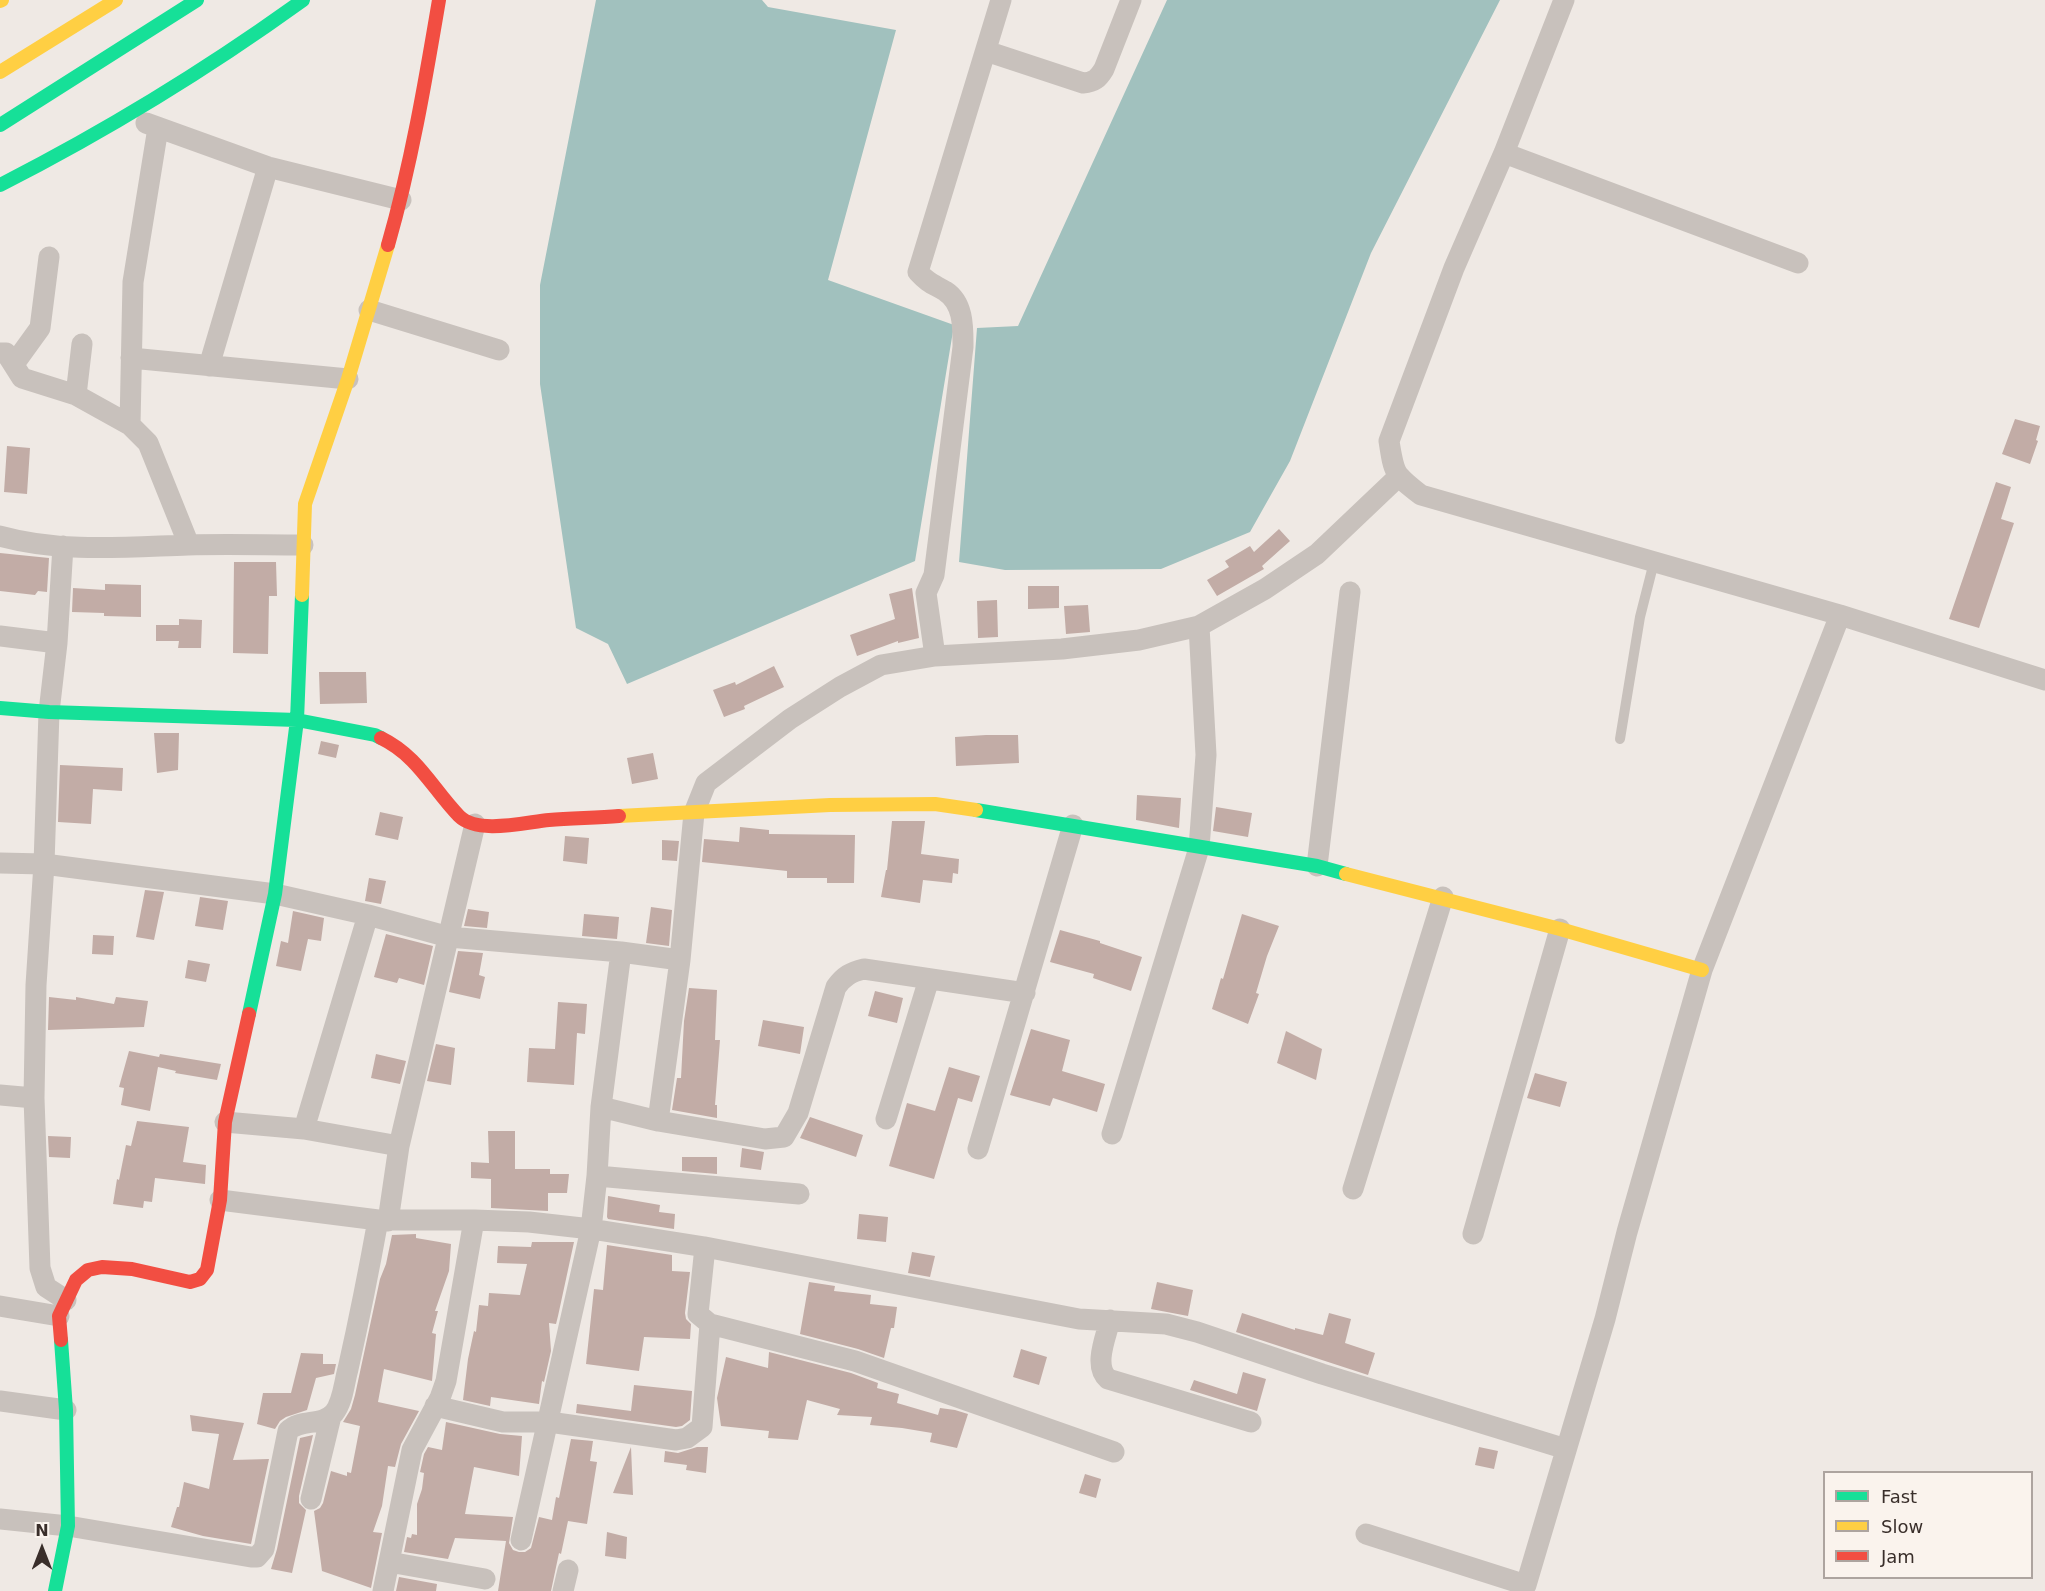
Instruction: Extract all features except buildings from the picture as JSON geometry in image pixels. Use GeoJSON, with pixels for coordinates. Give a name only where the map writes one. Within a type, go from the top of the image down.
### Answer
{"type":"FeatureCollection","features":[{"type":"Feature","properties":{"kind":"main road"},"geometry":{"type":"LineString","coordinates":[[0,72],[116,0]]}},
{"type":"Feature","properties":{"kind":"main road"},"geometry":{"type":"LineString","coordinates":[[0,125],[197,0]]}},
{"type":"Feature","properties":{"kind":"main road"},"geometry":{"type":"LineString","coordinates":[[0,185],[129,115],[252,38],[303,0]]}},
{"type":"Feature","properties":{"kind":"main road"},"geometry":{"type":"LineString","coordinates":[[55,1591],[68,1526],[63,1308],[76,1280],[88,1270],[102,1267],[132,1269],[190,1281],[200,1279],[207,1270],[210,1259],[220,1200],[225,1122],[275,894],[297,720],[305,504],[348,379],[401,200],[415,140],[439,0]]}},
{"type":"Feature","properties":{"kind":"main road"},"geometry":{"type":"LineString","coordinates":[[0,708],[49,712],[297,720],[375,735],[397,746],[416,763],[461,818],[475,824],[501,826],[549,820],[830,805],[935,804],[1072,825],[1317,866],[1443,897],[1702,970]]}},
{"type":"Feature","properties":{"kind":"street"},"geometry":{"type":"LineString","coordinates":[[935,656],[926,593],[934,575],[963,347],[963,322],[960,312],[948,293],[928,283],[918,272],[1001,0]]}},
{"type":"Feature","properties":{"kind":"street"},"geometry":{"type":"LineString","coordinates":[[986,51],[1083,83],[1093,82],[1100,77],[1104,69],[1131,0]]}},
{"type":"Feature","properties":{"kind":"street"},"geometry":{"type":"LineString","coordinates":[[1564,0],[1504,153],[1454,268],[1389,441],[1398,477],[1421,495],[1840,615],[2045,680]]}},
{"type":"Feature","properties":{"kind":"street"},"geometry":{"type":"LineString","coordinates":[[129,115],[158,128],[268,167],[401,200]]}},
{"type":"Feature","properties":{"kind":"street"},"geometry":{"type":"LineString","coordinates":[[130,425],[133,282],[158,128]]}},
{"type":"Feature","properties":{"kind":"street"},"geometry":{"type":"LineString","coordinates":[[1504,153],[1798,263]]}},
{"type":"Feature","properties":{"kind":"street"},"geometry":{"type":"LineString","coordinates":[[209,366],[268,167]]}},
{"type":"Feature","properties":{"kind":"street"},"geometry":{"type":"LineString","coordinates":[[50,257],[39,328],[7,358],[22,378],[76,395],[130,425],[148,443],[189,545]]}},
{"type":"Feature","properties":{"kind":"street"},"geometry":{"type":"LineString","coordinates":[[369,310],[499,350]]}},
{"type":"Feature","properties":{"kind":"street"},"geometry":{"type":"LineString","coordinates":[[76,395],[82,344]]}},
{"type":"Feature","properties":{"kind":"street"},"geometry":{"type":"LineString","coordinates":[[131,358],[348,379]]}},
{"type":"Feature","properties":{"kind":"street"},"geometry":{"type":"LineString","coordinates":[[658,1121],[680,960],[694,813],[706,783],[789,719],[840,687],[882,666],[935,656],[1073,648],[1139,640],[1199,626],[1264,589],[1317,554],[1398,477]]}},
{"type":"Feature","properties":{"kind":"street"},"geometry":{"type":"LineString","coordinates":[[0,536],[44,545],[122,548],[189,545],[303,545]]}},
{"type":"Feature","properties":{"kind":"street"},"geometry":{"type":"LineString","coordinates":[[63,546],[57,643],[49,712],[44,864],[36,985],[34,1098],[40,1268],[46,1287],[63,1308]]}},
{"type":"Feature","properties":{"kind":"street"},"geometry":{"type":"LineString","coordinates":[[1317,866],[1350,592]]}},
{"type":"Feature","properties":{"kind":"street"},"geometry":{"type":"LineString","coordinates":[[1366,1534],[1526,1585],[1605,1320],[1626,1232],[1702,970],[1840,615]]}},
{"type":"Feature","properties":{"kind":"street"},"geometry":{"type":"LineString","coordinates":[[1112,1134],[1199,848],[1206,755],[1199,626]]}},
{"type":"Feature","properties":{"kind":"street"},"geometry":{"type":"LineString","coordinates":[[0,636],[57,643]]}},
{"type":"Feature","properties":{"kind":"street"},"geometry":{"type":"LineString","coordinates":[[311,1499],[331,1416],[340,1402],[475,824]]}},
{"type":"Feature","properties":{"kind":"street"},"geometry":{"type":"LineString","coordinates":[[978,1149],[1072,825]]}},
{"type":"Feature","properties":{"kind":"street"},"geometry":{"type":"LineString","coordinates":[[0,862],[44,864],[275,894],[368,915],[449,937],[621,952],[680,960]]}},
{"type":"Feature","properties":{"kind":"street"},"geometry":{"type":"LineString","coordinates":[[1353,1189],[1443,897]]}},
{"type":"Feature","properties":{"kind":"street"},"geometry":{"type":"LineString","coordinates":[[304,1129],[368,915]]}},
{"type":"Feature","properties":{"kind":"street"},"geometry":{"type":"LineString","coordinates":[[1473,1234],[1560,929]]}},
{"type":"Feature","properties":{"kind":"street"},"geometry":{"type":"LineString","coordinates":[[521,1540],[591,1229],[601,1107],[621,952]]}},
{"type":"Feature","properties":{"kind":"street"},"geometry":{"type":"LineString","coordinates":[[601,1107],[658,1121],[765,1139],[784,1137],[798,1113],[836,987],[844,977],[864,969],[1025,993]]}},
{"type":"Feature","properties":{"kind":"street"},"geometry":{"type":"LineString","coordinates":[[886,1119],[929,979]]}},
{"type":"Feature","properties":{"kind":"street"},"geometry":{"type":"LineString","coordinates":[[0,1095],[34,1098]]}},
{"type":"Feature","properties":{"kind":"street"},"geometry":{"type":"LineString","coordinates":[[225,1122],[304,1129],[399,1146]]}},
{"type":"Feature","properties":{"kind":"street"},"geometry":{"type":"LineString","coordinates":[[597,1176],[799,1194]]}},
{"type":"Feature","properties":{"kind":"street"},"geometry":{"type":"LineString","coordinates":[[220,1200],[383,1221],[529,1222],[591,1229],[705,1247],[1079,1319],[1166,1324],[1566,1449]]}},
{"type":"Feature","properties":{"kind":"street"},"geometry":{"type":"LineString","coordinates":[[383,1591],[412,1450],[420,1438],[446,1381],[474,1220]]}},
{"type":"Feature","properties":{"kind":"street"},"geometry":{"type":"LineString","coordinates":[[705,1247],[698,1314],[710,1324],[855,1361],[1114,1452]]}},
{"type":"Feature","properties":{"kind":"street"},"geometry":{"type":"LineString","coordinates":[[0,1306],[63,1308]]}},
{"type":"Feature","properties":{"kind":"street"},"geometry":{"type":"LineString","coordinates":[[1110,1320],[1100,1364],[1101,1371],[1108,1379],[1251,1422]]}},
{"type":"Feature","properties":{"kind":"street"},"geometry":{"type":"LineString","coordinates":[[435,1406],[503,1422],[549,1422],[676,1440],[687,1438],[702,1427],[710,1324]]}},
{"type":"Feature","properties":{"kind":"street"},"geometry":{"type":"LineString","coordinates":[[0,1401],[66,1410]]}},
{"type":"Feature","properties":{"kind":"street"},"geometry":{"type":"LineString","coordinates":[[0,1519],[68,1526],[257,1557],[264,1549],[288,1431],[300,1424],[315,1423],[331,1416]]}},
{"type":"Feature","properties":{"kind":"street"},"geometry":{"type":"LineString","coordinates":[[389,1563],[485,1579]]}},
{"type":"Feature","properties":{"kind":"street"},"geometry":{"type":"LineString","coordinates":[[563,1591],[568,1570]]}},
{"type":"Feature","properties":{"kind":"lane"},"geometry":{"type":"LineString","coordinates":[[1620,739],[1640,617],[1654,562]]}},
{"type":"Feature","properties":{"kind":"water"},"geometry":{"type":"Polygon","coordinates":[[[596,0],[762,0],[768,7],[896,30],[828,280],[954,325],[915,561],[627,684],[608,644],[576,628],[540,384],[540,285],[596,0]]]}},
{"type":"Feature","properties":{"kind":"water"},"geometry":{"type":"Polygon","coordinates":[[[1167,0],[1500,0],[1371,253],[1290,461],[1250,532],[1161,569],[1005,570],[959,562],[977,328],[1018,326],[1167,0]]]}},
{"type":"Feature","properties":{"kind":"traffic: fast"},"geometry":{"type":"LineString","coordinates":[[0,125],[197,0]]}},
{"type":"Feature","properties":{"kind":"traffic: fast"},"geometry":{"type":"LineString","coordinates":[[0,185],[155,98],[230,51],[303,0]]}},
{"type":"Feature","properties":{"kind":"traffic: fast"},"geometry":{"type":"LineString","coordinates":[[249,1014],[275,894],[297,720],[302,595]]}},
{"type":"Feature","properties":{"kind":"traffic: fast"},"geometry":{"type":"LineString","coordinates":[[0,708],[49,712],[297,720],[381,738]]}},
{"type":"Feature","properties":{"kind":"traffic: fast"},"geometry":{"type":"LineString","coordinates":[[976,810],[1317,866],[1346,874]]}},
{"type":"Feature","properties":{"kind":"traffic: fast"},"geometry":{"type":"LineString","coordinates":[[55,1591],[68,1526],[66,1410],[61,1340]]}},
{"type":"Feature","properties":{"kind":"traffic: slow"},"geometry":{"type":"LineString","coordinates":[[0,72],[116,0]]}},
{"type":"Feature","properties":{"kind":"traffic: slow"},"geometry":{"type":"LineString","coordinates":[[302,595],[305,504],[348,379],[388,245]]}},
{"type":"Feature","properties":{"kind":"traffic: slow"},"geometry":{"type":"LineString","coordinates":[[619,816],[830,805],[935,804],[976,810]]}},
{"type":"Feature","properties":{"kind":"traffic: slow"},"geometry":{"type":"LineString","coordinates":[[1346,874],[1560,929],[1702,970]]}},
{"type":"Feature","properties":{"kind":"traffic: jam"},"geometry":{"type":"LineString","coordinates":[[388,245],[411,154],[439,0]]}},
{"type":"Feature","properties":{"kind":"traffic: jam"},"geometry":{"type":"LineString","coordinates":[[381,738],[394,745],[415,763],[449,805],[467,822],[502,826],[549,820],[619,816]]}},
{"type":"Feature","properties":{"kind":"traffic: jam"},"geometry":{"type":"LineString","coordinates":[[61,1340],[59,1316],[76,1280],[88,1270],[102,1267],[132,1269],[190,1282],[200,1279],[207,1270],[220,1200],[225,1122],[249,1014]]}}]}
